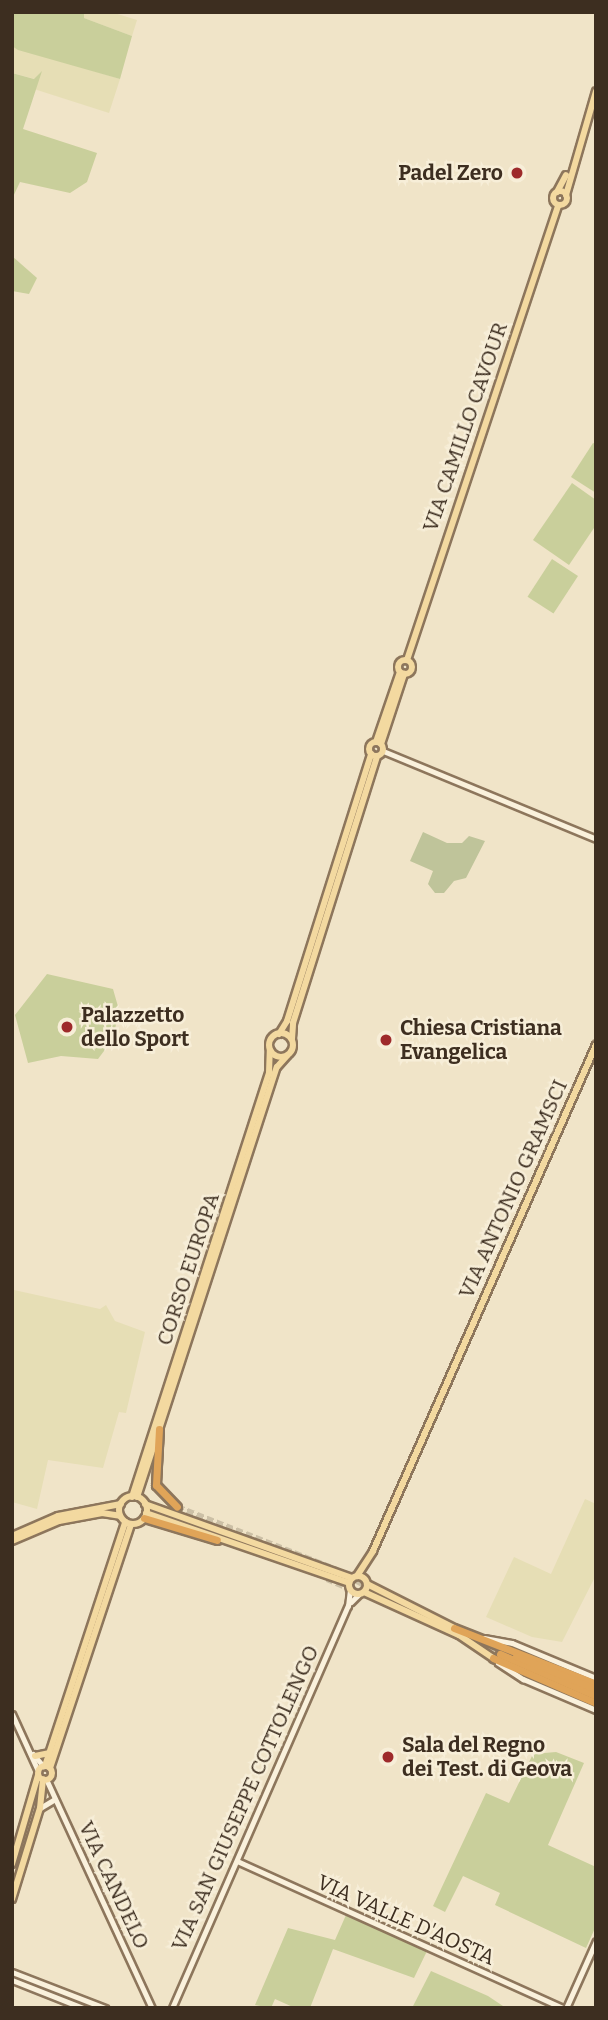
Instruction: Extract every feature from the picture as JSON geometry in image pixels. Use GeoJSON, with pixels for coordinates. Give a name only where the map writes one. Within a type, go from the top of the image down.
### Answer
{"type":"FeatureCollection","features":[{"type":"Feature","properties":{"kind":"highway"},"geometry":{"type":"LineString","coordinates":[[159,1429],[156,1485],[177,1507]]}},
{"type":"Feature","properties":{"kind":"highway"},"geometry":{"type":"LineString","coordinates":[[145,1516],[217,1541]]}},
{"type":"Feature","properties":{"kind":"highway"},"geometry":{"type":"LineString","coordinates":[[454,1628],[596,1684]]}},
{"type":"Feature","properties":{"kind":"highway"},"geometry":{"type":"LineString","coordinates":[[498,1654],[596,1689]]}},
{"type":"Feature","properties":{"kind":"highway"},"geometry":{"type":"LineString","coordinates":[[498,1654],[596,1696]]}},
{"type":"Feature","properties":{"kind":"highway"},"geometry":{"type":"LineString","coordinates":[[498,1654],[596,1703]]}},
{"type":"Feature","properties":{"kind":"main road","name":"VIA CAMILLO CAVOUR"},"geometry":{"type":"LineString","coordinates":[[558,205],[565,203],[576,151],[596,91]]}},
{"type":"Feature","properties":{"kind":"main road","name":"VIA CAMILLO CAVOUR"},"geometry":{"type":"LineString","coordinates":[[558,205],[553,199],[576,151]]}},
{"type":"Feature","properties":{"kind":"main road"},"geometry":{"type":"LineString","coordinates":[[557,192],[566,195]]}},
{"type":"Feature","properties":{"kind":"main road","name":"VIA CAMILLO CAVOUR"},"geometry":{"type":"LineString","coordinates":[[407,660],[558,205]]}},
{"type":"Feature","properties":{"kind":"main road","name":"VIA CAMILLO CAVOUR"},"geometry":{"type":"LineString","coordinates":[[402,673],[413,667],[407,660]]}},
{"type":"Feature","properties":{"kind":"main road","name":"VIA CAMILLO CAVOUR"},"geometry":{"type":"LineString","coordinates":[[292,1040],[285,1030],[402,673],[399,663],[407,660]]}},
{"type":"Feature","properties":{"kind":"main road"},"geometry":{"type":"LineString","coordinates":[[287,1056],[276,1056],[270,1050],[271,1039],[285,1030],[292,1040]]}},
{"type":"Feature","properties":{"kind":"main road","name":"CORSO EUROPA"},"geometry":{"type":"LineString","coordinates":[[135,1497],[278,1067],[287,1056],[292,1040]]}},
{"type":"Feature","properties":{"kind":"main road","name":"VIA ANTONIO GRAMSCI"},"geometry":{"type":"LineString","coordinates":[[368,1563],[596,1045]]}},
{"type":"Feature","properties":{"kind":"main road","name":"CORSO EUROPA"},"geometry":{"type":"LineString","coordinates":[[135,1497],[269,1073],[270,1050]]}},
{"type":"Feature","properties":{"kind":"main road"},"geometry":{"type":"LineString","coordinates":[[12,1535],[58,1516],[121,1504],[135,1497],[145,1504],[352,1582],[362,1593],[498,1654]]}},
{"type":"Feature","properties":{"kind":"main road"},"geometry":{"type":"LineString","coordinates":[[12,1864],[126,1520],[121,1504]]}},
{"type":"Feature","properties":{"kind":"main road"},"geometry":{"type":"LineString","coordinates":[[145,1504],[145,1516]]}},
{"type":"Feature","properties":{"kind":"main road"},"geometry":{"type":"LineString","coordinates":[[12,1541],[59,1521],[102,1513],[126,1520],[145,1516],[352,1582],[367,1582],[454,1628]]}},
{"type":"Feature","properties":{"kind":"main road"},"geometry":{"type":"LineString","coordinates":[[12,1899],[40,1808],[43,1772],[126,1520]]}},
{"type":"Feature","properties":{"kind":"main road"},"geometry":{"type":"LineString","coordinates":[[352,1582],[368,1563]]}},
{"type":"Feature","properties":{"kind":"main road"},"geometry":{"type":"LineString","coordinates":[[362,1593],[367,1582],[368,1563]]}},
{"type":"Feature","properties":{"kind":"main road"},"geometry":{"type":"LineString","coordinates":[[33,1754],[49,1753]]}},
{"type":"Feature","properties":{"kind":"street"},"geometry":{"type":"LineString","coordinates":[[378,750],[596,839]]}},
{"type":"Feature","properties":{"kind":"street","name":"VIA SAN GIUSEPPE COTTOLENGO"},"geometry":{"type":"LineString","coordinates":[[172,2007],[349,1604],[352,1582]]}},
{"type":"Feature","properties":{"kind":"street","name":"VIA SAN GIUSEPPE COTTOLENGO"},"geometry":{"type":"LineString","coordinates":[[349,1604],[362,1593]]}},
{"type":"Feature","properties":{"kind":"street"},"geometry":{"type":"LineString","coordinates":[[454,1628],[512,1643],[596,1678]]}},
{"type":"Feature","properties":{"kind":"street"},"geometry":{"type":"LineString","coordinates":[[498,1654],[523,1679],[596,1710]]}},
{"type":"Feature","properties":{"kind":"street","name":"VIA CANDELO"},"geometry":{"type":"LineString","coordinates":[[12,1714],[43,1772],[152,2007]]}},
{"type":"Feature","properties":{"kind":"street"},"geometry":{"type":"LineString","coordinates":[[40,1808],[55,1798]]}},
{"type":"Feature","properties":{"kind":"street","name":"VIA VALLE D'AOSTA"},"geometry":{"type":"LineString","coordinates":[[237,1861],[565,2008]]}},
{"type":"Feature","properties":{"kind":"street"},"geometry":{"type":"LineString","coordinates":[[565,2008],[596,1941]]}},
{"type":"Feature","properties":{"kind":"street"},"geometry":{"type":"LineString","coordinates":[[12,1972],[105,2008]]}},
{"type":"Feature","properties":{"kind":"street"},"geometry":{"type":"LineString","coordinates":[[12,1980],[83,2008]]}},
{"type":"Feature","properties":{"kind":"shaded area"},"geometry":{"type":"Polygon","coordinates":[[[84,12],[111,12],[137,20],[132,36],[84,18],[84,12]]]}},
{"type":"Feature","properties":{"kind":"shaded area"},"geometry":{"type":"Polygon","coordinates":[[[12,46],[120,79],[109,113],[34,89],[41,72],[35,79],[12,73],[12,46]]]}},
{"type":"Feature","properties":{"kind":"shaded area"},"geometry":{"type":"Polygon","coordinates":[[[14,1290],[100,1309],[106,1305],[115,1321],[145,1332],[126,1413],[119,1412],[103,1468],[48,1460],[37,1509],[12,1502],[14,1290]]]}},
{"type":"Feature","properties":{"kind":"shaded area"},"geometry":{"type":"Polygon","coordinates":[[[585,1499],[596,1504],[596,1575],[562,1642],[532,1637],[486,1617],[514,1557],[551,1574],[585,1499]]]}},
{"type":"Feature","properties":{"kind":"green space"},"geometry":{"type":"Polygon","coordinates":[[[12,12],[84,12],[84,18],[132,36],[120,79],[18,50],[12,46],[12,12]]]}},
{"type":"Feature","properties":{"kind":"green space"},"geometry":{"type":"Polygon","coordinates":[[[42,71],[23,129],[97,153],[87,182],[70,193],[20,182],[12,199],[12,73],[34,79],[42,71]]]}},
{"type":"Feature","properties":{"kind":"green space"},"geometry":{"type":"Polygon","coordinates":[[[12,256],[37,278],[29,294],[12,291],[12,256]]]}},
{"type":"Feature","properties":{"kind":"green space"},"geometry":{"type":"Polygon","coordinates":[[[593,443],[596,444],[596,493],[571,477],[593,443]]]}},
{"type":"Feature","properties":{"kind":"green space"},"geometry":{"type":"Polygon","coordinates":[[[572,483],[596,500],[596,525],[569,565],[533,540],[572,483]]]}},
{"type":"Feature","properties":{"kind":"green space"},"geometry":{"type":"Polygon","coordinates":[[[552,559],[578,576],[553,614],[527,597],[552,559]]]}},
{"type":"Feature","properties":{"kind":"green space"},"geometry":{"type":"Polygon","coordinates":[[[423,832],[447,843],[462,843],[469,836],[485,841],[466,878],[454,881],[444,893],[435,893],[428,884],[433,871],[410,861],[423,832]]]}},
{"type":"Feature","properties":{"kind":"green space","name":"Palazzetto dello Sport"},"geometry":{"type":"Polygon","coordinates":[[[47,974],[113,989],[119,1010],[113,1039],[98,1059],[61,1056],[28,1063],[15,1015],[47,974]]]}},
{"type":"Feature","properties":{"kind":"green space"},"geometry":{"type":"Polygon","coordinates":[[[556,1752],[584,1763],[548,1845],[596,1867],[596,1926],[586,1948],[495,1905],[500,1893],[463,1876],[445,1912],[433,1906],[486,1793],[509,1803],[533,1754],[556,1752]]]}},
{"type":"Feature","properties":{"kind":"green space"},"geometry":{"type":"Polygon","coordinates":[[[346,1915],[427,1951],[414,1978],[333,1949],[310,2008],[295,2008],[275,1999],[271,2008],[255,2005],[288,1928],[335,1940],[346,1915]]]}},
{"type":"Feature","properties":{"kind":"green space"},"geometry":{"type":"Polygon","coordinates":[[[431,1971],[488,1996],[506,2008],[412,2008],[431,1971]]]}},
{"type":"Feature","properties":{"kind":"tunnel"},"geometry":{"type":"LineString","coordinates":[[177,1507],[337,1570]]}},
{"type":"Feature","properties":{"kind":"tunnel"},"geometry":{"type":"LineString","coordinates":[[347,1575],[371,1587]]}},
{"type":"Feature","properties":{"kind":"tunnel"},"geometry":{"type":"LineString","coordinates":[[327,1578],[364,1594]]}},
{"type":"Feature","properties":{"kind":"tunnel"},"geometry":{"type":"LineString","coordinates":[[471,1641],[500,1654]]}},
{"type":"Feature","properties":{"kind":"place","name":"Padel Zero"},"geometry":{"type":"Point","coordinates":[517,173]}},
{"type":"Feature","properties":{"kind":"place","name":"Palazzetto dello Sport"},"geometry":{"type":"Point","coordinates":[67,1027]}},
{"type":"Feature","properties":{"kind":"place","name":"Chiesa Cristiana Evangelica"},"geometry":{"type":"Point","coordinates":[386,1040]}},
{"type":"Feature","properties":{"kind":"place","name":"Sala del Regno dei Test. di Geova"},"geometry":{"type":"Point","coordinates":[388,1757]}}]}
